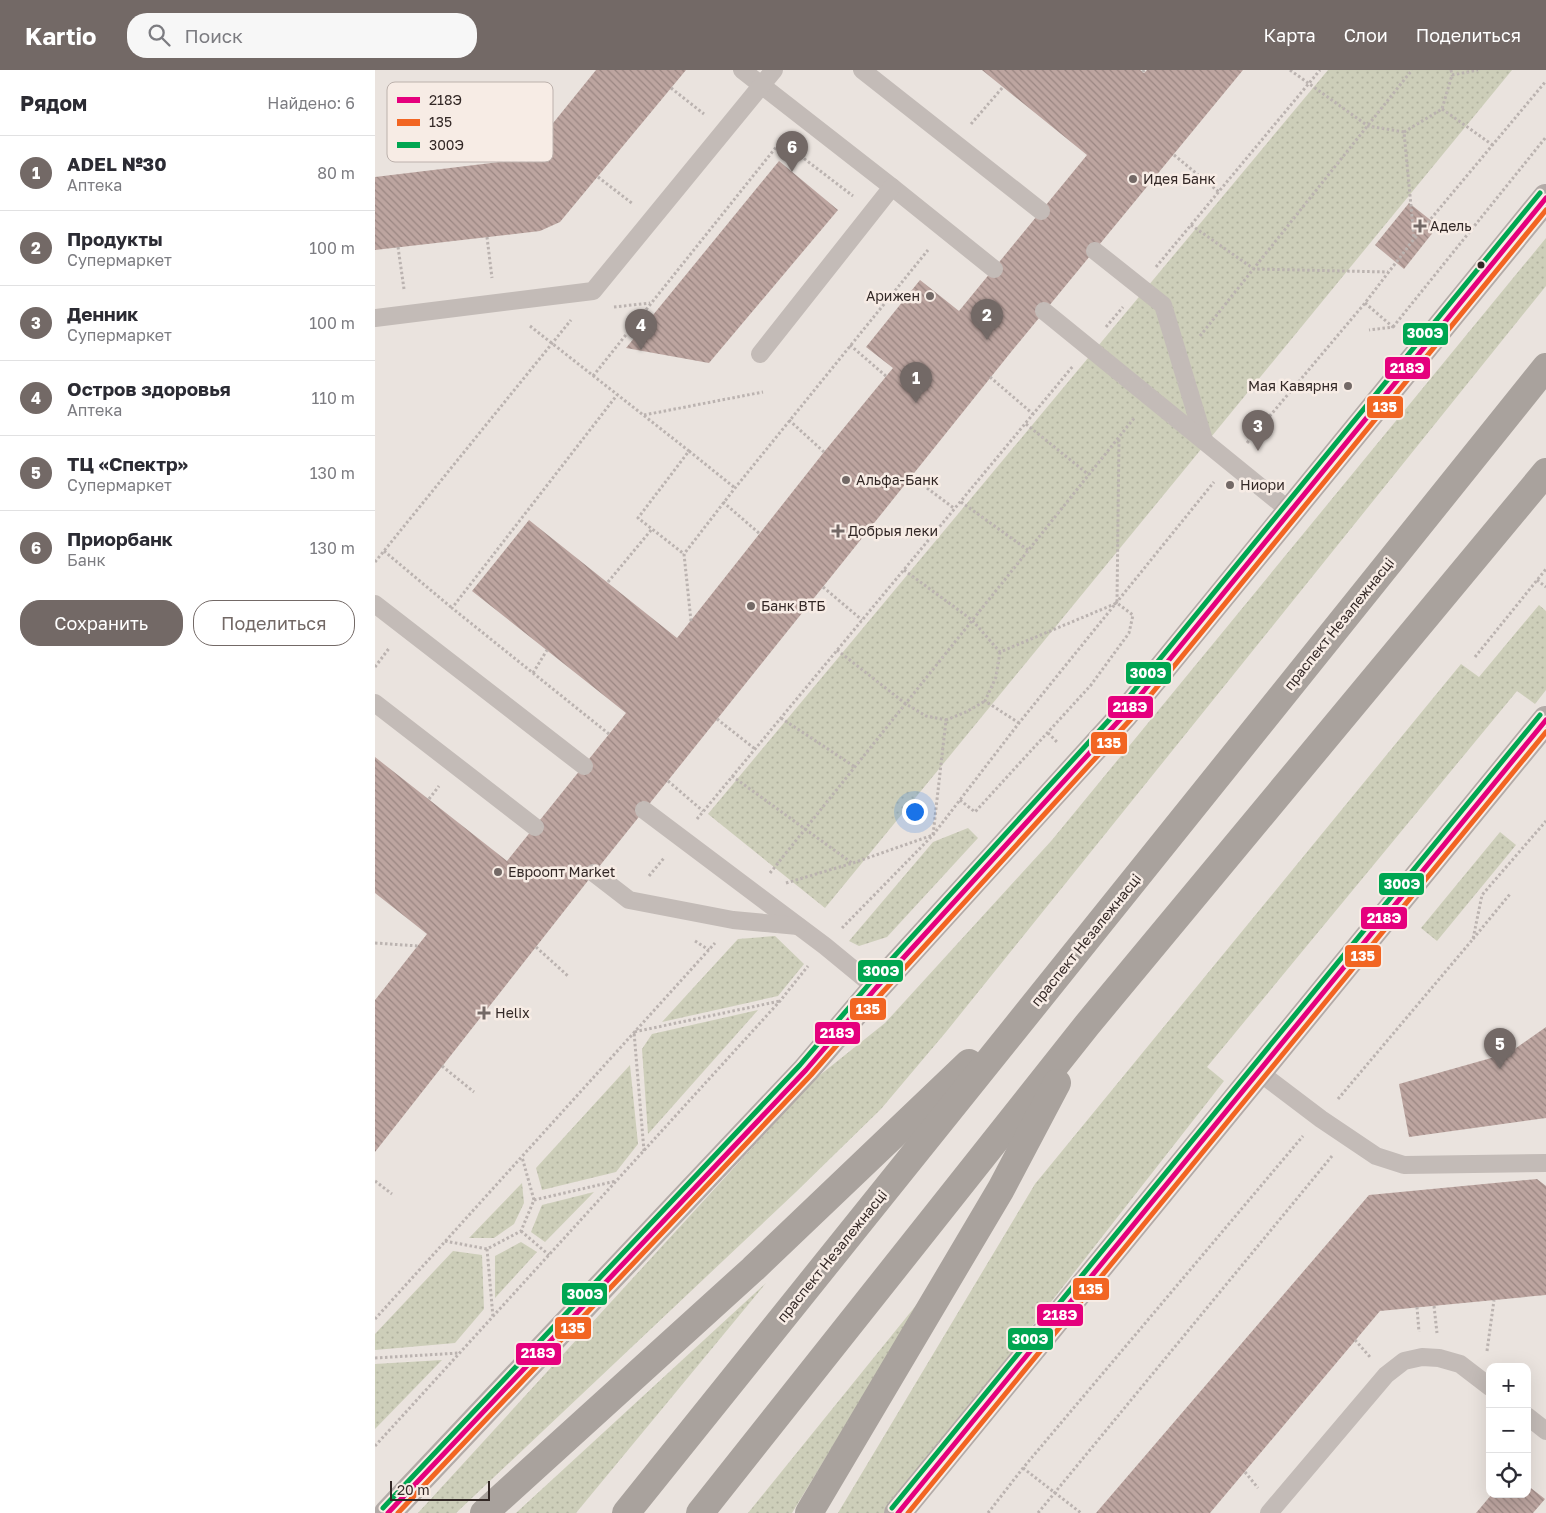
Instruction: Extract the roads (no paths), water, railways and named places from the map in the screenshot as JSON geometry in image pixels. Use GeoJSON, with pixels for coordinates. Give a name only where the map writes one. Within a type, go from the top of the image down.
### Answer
{"type":"FeatureCollection","features":[{"type":"Feature","properties":{"kind":"highway","name":"праспект Незалежнасці"},"geometry":{"type":"LineString","coordinates":[[626,1513],[1546,367]]}},
{"type":"Feature","properties":{"kind":"highway"},"geometry":{"type":"LineString","coordinates":[[700,1513],[1087,1025],[1546,472]]}},
{"type":"Feature","properties":{"kind":"highway"},"geometry":{"type":"LineString","coordinates":[[484,1513],[753,1269],[1049,986]]}},
{"type":"Feature","properties":{"kind":"highway"},"geometry":{"type":"LineString","coordinates":[[809,1513],[1001,1189],[1087,1025]]}},
{"type":"Feature","properties":{"kind":"main road"},"geometry":{"type":"LineString","coordinates":[[388,1513],[806,1070],[876,988],[1125,714],[1546,198]]}},
{"type":"Feature","properties":{"kind":"main road"},"geometry":{"type":"LineString","coordinates":[[898,1513],[1546,720]]}},
{"type":"Feature","properties":{"kind":"lane"},"geometry":{"type":"LineString","coordinates":[[742,70],[892,187],[993,269]]}},
{"type":"Feature","properties":{"kind":"lane"},"geometry":{"type":"LineString","coordinates":[[375,318],[593,291],[774,70]]}},
{"type":"Feature","properties":{"kind":"lane"},"geometry":{"type":"LineString","coordinates":[[862,70],[1041,211]]}},
{"type":"Feature","properties":{"kind":"lane"},"geometry":{"type":"LineString","coordinates":[[760,354],[892,187]]}},
{"type":"Feature","properties":{"kind":"lane"},"geometry":{"type":"LineString","coordinates":[[1095,251],[1163,305],[1203,440]]}},
{"type":"Feature","properties":{"kind":"lane"},"geometry":{"type":"LineString","coordinates":[[1044,311],[1290,511]]}},
{"type":"Feature","properties":{"kind":"lane"},"geometry":{"type":"LineString","coordinates":[[375,604],[584,766]]}},
{"type":"Feature","properties":{"kind":"lane"},"geometry":{"type":"LineString","coordinates":[[375,703],[535,827]]}},
{"type":"Feature","properties":{"kind":"lane"},"geometry":{"type":"LineString","coordinates":[[644,810],[825,946],[876,988]]}},
{"type":"Feature","properties":{"kind":"lane"},"geometry":{"type":"LineString","coordinates":[[594,873],[629,900],[733,920],[798,926]]}},
{"type":"Feature","properties":{"kind":"lane"},"geometry":{"type":"LineString","coordinates":[[1259,1072],[1321,1119],[1376,1156],[1404,1165],[1546,1163]]}},
{"type":"Feature","properties":{"kind":"lane"},"geometry":{"type":"LineString","coordinates":[[1269,1513],[1385,1376],[1404,1361],[1422,1357],[1439,1358],[1460,1364],[1486,1384]]}},
{"type":"Feature","properties":{"kind":"lane"},"geometry":{"type":"LineString","coordinates":[[1531,1419],[1546,1431]]}},
{"type":"Feature","properties":{"kind":"place","name":"Приорбанк"},"geometry":{"type":"Point","coordinates":[792,172]}},
{"type":"Feature","properties":{"kind":"place","name":"Идея Банк"},"geometry":{"type":"Point","coordinates":[1133,179]}},
{"type":"Feature","properties":{"kind":"place","name":"Адель"},"geometry":{"type":"Point","coordinates":[1420,226]}},
{"type":"Feature","properties":{"kind":"place","name":"Арижен"},"geometry":{"type":"Point","coordinates":[930,296]}},
{"type":"Feature","properties":{"kind":"place","name":"Продукты"},"geometry":{"type":"Point","coordinates":[987,340]}},
{"type":"Feature","properties":{"kind":"place","name":"Остров здоровья"},"geometry":{"type":"Point","coordinates":[641,350]}},
{"type":"Feature","properties":{"kind":"place","name":"Мая Кавярня"},"geometry":{"type":"Point","coordinates":[1348,386]}},
{"type":"Feature","properties":{"kind":"place","name":"ADEL №30"},"geometry":{"type":"Point","coordinates":[916,403]}},
{"type":"Feature","properties":{"kind":"place","name":"Денник"},"geometry":{"type":"Point","coordinates":[1258,451]}},
{"type":"Feature","properties":{"kind":"place","name":"Альфа-Банк"},"geometry":{"type":"Point","coordinates":[846,480]}},
{"type":"Feature","properties":{"kind":"place","name":"Ниори"},"geometry":{"type":"Point","coordinates":[1230,485]}},
{"type":"Feature","properties":{"kind":"place","name":"Добрыя леки"},"geometry":{"type":"Point","coordinates":[838,531]}},
{"type":"Feature","properties":{"kind":"place","name":"Банк ВТБ"},"geometry":{"type":"Point","coordinates":[751,606]}},
{"type":"Feature","properties":{"kind":"place","name":"Евроопт Market"},"geometry":{"type":"Point","coordinates":[498,872]}},
{"type":"Feature","properties":{"kind":"place","name":"Helix"},"geometry":{"type":"Point","coordinates":[484,1013]}},
{"type":"Feature","properties":{"kind":"place","name":"ТЦ «Спектр»"},"geometry":{"type":"Point","coordinates":[1500,1069]}}]}
